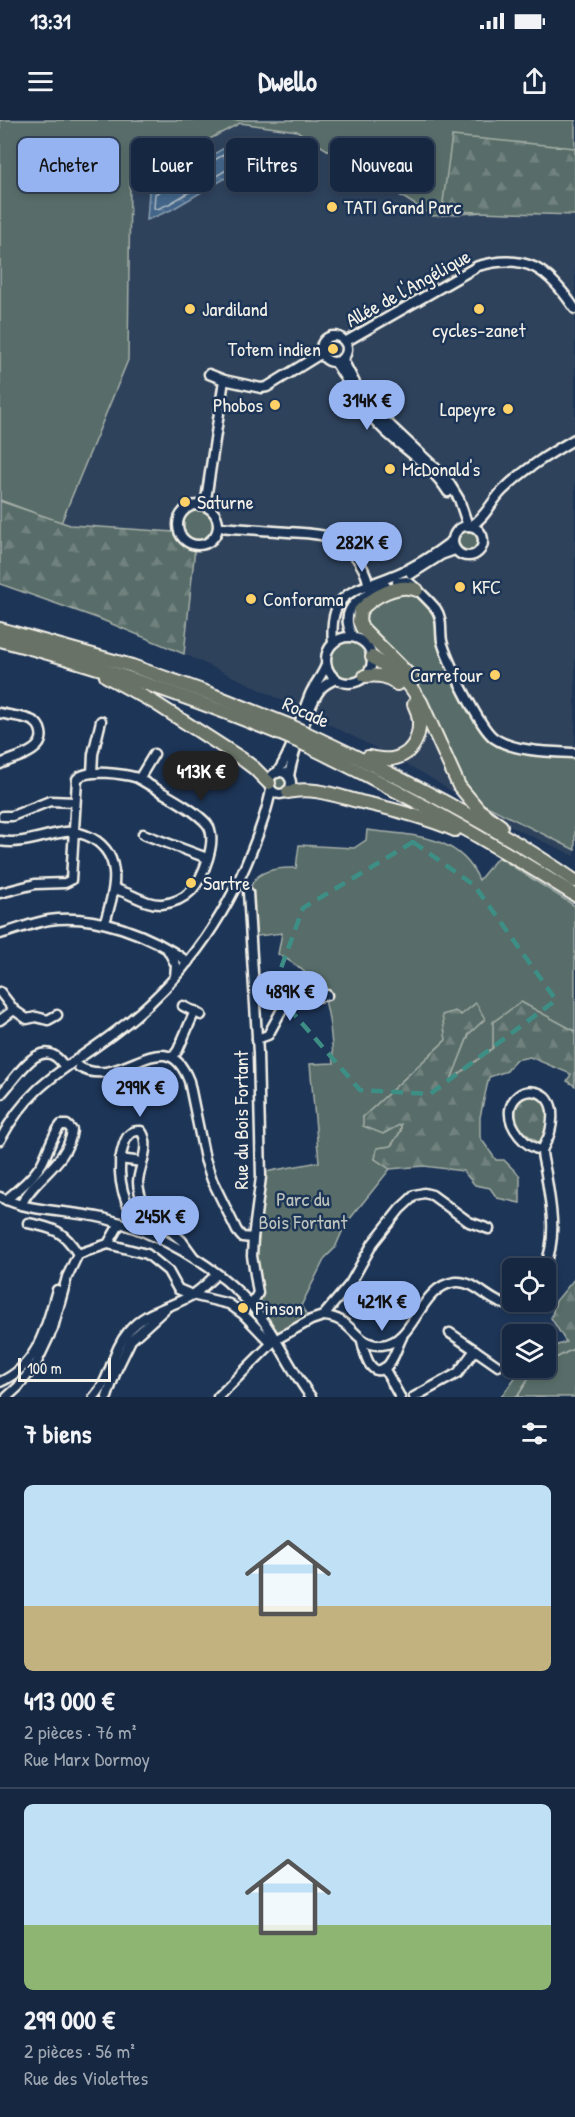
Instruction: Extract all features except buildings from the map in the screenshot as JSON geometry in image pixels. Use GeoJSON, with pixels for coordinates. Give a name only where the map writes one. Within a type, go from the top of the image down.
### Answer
{"type":"FeatureCollection","features":[{"type":"Feature","properties":{"kind":"highway"},"geometry":{"type":"LineString","coordinates":[[417,590],[404,586],[375,598],[360,611],[359,621],[367,635],[416,682],[425,702],[430,723]]}},
{"type":"Feature","properties":{"kind":"highway"},"geometry":{"type":"LineString","coordinates":[[0,623],[30,632],[51,642]]}},
{"type":"Feature","properties":{"kind":"highway","name":"Rocade"},"geometry":{"type":"LineString","coordinates":[[0,628],[175,681],[290,732]]}},
{"type":"Feature","properties":{"kind":"highway"},"geometry":{"type":"LineString","coordinates":[[0,640],[64,657],[290,732],[519,859],[575,895]]}},
{"type":"Feature","properties":{"kind":"highway"},"geometry":{"type":"LineString","coordinates":[[64,657],[155,703],[242,759],[272,782]]}},
{"type":"Feature","properties":{"kind":"highway"},"geometry":{"type":"LineString","coordinates":[[372,657],[402,677],[412,689],[430,723],[452,774],[480,810],[571,878]]}},
{"type":"Feature","properties":{"kind":"highway"},"geometry":{"type":"LineString","coordinates":[[307,740],[383,760],[402,756],[411,748],[418,736],[420,721],[417,710],[407,694],[387,677],[365,676]]}},
{"type":"Feature","properties":{"kind":"highway","name":"Rocade"},"geometry":{"type":"LineString","coordinates":[[307,740],[392,773],[456,808],[571,878]]}},
{"type":"Feature","properties":{"kind":"highway"},"geometry":{"type":"LineString","coordinates":[[286,793],[305,789],[432,820],[519,859]]}},
{"type":"Feature","properties":{"kind":"street","name":"Allée de l'Angélique"},"geometry":{"type":"LineString","coordinates":[[345,342],[478,266],[491,262],[528,264],[540,269],[548,275],[575,309]]}},
{"type":"Feature","properties":{"kind":"street"},"geometry":{"type":"LineString","coordinates":[[335,336],[345,342],[346,352],[339,360],[327,360],[322,353],[322,345],[327,338],[335,336]]}},
{"type":"Feature","properties":{"kind":"street"},"geometry":{"type":"LineString","coordinates":[[209,374],[224,380],[261,388],[267,387],[322,353]]}},
{"type":"Feature","properties":{"kind":"street"},"geometry":{"type":"LineString","coordinates":[[339,360],[353,391],[382,428],[446,478],[459,499],[466,527]]}},
{"type":"Feature","properties":{"kind":"street"},"geometry":{"type":"LineString","coordinates":[[205,506],[224,380]]}},
{"type":"Feature","properties":{"kind":"street"},"geometry":{"type":"LineString","coordinates":[[452,541],[455,550],[464,556],[477,554],[483,542],[480,532],[486,513],[498,494],[514,479],[575,440]]}},
{"type":"Feature","properties":{"kind":"street"},"geometry":{"type":"LineString","coordinates":[[192,506],[205,506],[215,514],[219,527],[213,539],[208,543],[195,545],[183,539],[178,526],[181,514],[192,506]]}},
{"type":"Feature","properties":{"kind":"street"},"geometry":{"type":"LineString","coordinates":[[353,637],[346,621],[350,609],[369,589],[410,568],[452,541],[456,531],[486,513]]}},
{"type":"Feature","properties":{"kind":"street"},"geometry":{"type":"LineString","coordinates":[[219,527],[314,534],[333,538],[345,545],[357,558],[369,589]]}},
{"type":"Feature","properties":{"kind":"street"},"geometry":{"type":"LineString","coordinates":[[466,527],[480,532]]}},
{"type":"Feature","properties":{"kind":"street"},"geometry":{"type":"LineString","coordinates":[[397,582],[441,555],[455,550]]}},
{"type":"Feature","properties":{"kind":"street"},"geometry":{"type":"LineString","coordinates":[[333,643],[331,624],[334,610],[351,592],[397,582],[411,583],[436,610],[441,621],[444,648],[478,718],[490,735],[496,740],[539,752],[575,753]]}},
{"type":"Feature","properties":{"kind":"street"},"geometry":{"type":"LineString","coordinates":[[0,1140],[21,1106],[36,1090],[64,1066],[119,1030],[145,1008],[200,947],[232,895],[267,813],[272,782],[286,755],[311,692],[321,678],[326,665],[327,653],[333,643],[339,639],[353,637],[368,646],[372,657],[371,667],[365,676],[354,682],[342,682],[336,679],[326,665]]}},
{"type":"Feature","properties":{"kind":"street"},"geometry":{"type":"LineString","coordinates":[[267,813],[292,783],[290,777],[292,760],[318,693],[336,679]]}},
{"type":"Feature","properties":{"kind":"street"},"geometry":{"type":"LineString","coordinates":[[0,713],[33,721],[39,726],[42,738],[39,746],[32,751],[0,764]]}},
{"type":"Feature","properties":{"kind":"street"},"geometry":{"type":"LineString","coordinates":[[92,773],[93,754],[101,721]]}},
{"type":"Feature","properties":{"kind":"street"},"geometry":{"type":"LineString","coordinates":[[139,779],[154,754]]}},
{"type":"Feature","properties":{"kind":"street"},"geometry":{"type":"LineString","coordinates":[[0,893],[35,884],[65,883],[70,880],[77,779],[86,772],[128,775],[139,779],[199,816],[208,825],[213,844],[198,881],[191,891],[172,902],[150,903],[115,889]]}},
{"type":"Feature","properties":{"kind":"street"},"geometry":{"type":"LineString","coordinates":[[272,782],[284,772],[290,777]]}},
{"type":"Feature","properties":{"kind":"street"},"geometry":{"type":"LineString","coordinates":[[272,782],[276,794],[286,793]]}},
{"type":"Feature","properties":{"kind":"street"},"geometry":{"type":"LineString","coordinates":[[3,816],[12,816],[50,801],[75,802]]}},
{"type":"Feature","properties":{"kind":"street"},"geometry":{"type":"LineString","coordinates":[[0,840],[27,841],[66,832],[87,835],[106,850],[113,862],[115,889],[105,922]]}},
{"type":"Feature","properties":{"kind":"street"},"geometry":{"type":"LineString","coordinates":[[143,834],[207,858]]}},
{"type":"Feature","properties":{"kind":"street","name":"Rue du Bois Fortant"},"geometry":{"type":"LineString","coordinates":[[248,892],[257,1039],[261,1177],[252,1256],[258,1293],[251,1305]]}},
{"type":"Feature","properties":{"kind":"street"},"geometry":{"type":"LineString","coordinates":[[0,934],[50,920],[70,918],[105,922],[170,951],[188,962]]}},
{"type":"Feature","properties":{"kind":"street"},"geometry":{"type":"LineString","coordinates":[[170,951],[200,947]]}},
{"type":"Feature","properties":{"kind":"street"},"geometry":{"type":"LineString","coordinates":[[170,951],[176,964],[175,977]]}},
{"type":"Feature","properties":{"kind":"street"},"geometry":{"type":"LineString","coordinates":[[0,992],[14,1010],[27,1019],[36,1017],[48,1020],[57,1014]]}},
{"type":"Feature","properties":{"kind":"street","name":"Rue du Bois Fortant"},"geometry":{"type":"LineString","coordinates":[[257,1039],[268,1035],[285,1004],[327,994]]}},
{"type":"Feature","properties":{"kind":"street"},"geometry":{"type":"LineString","coordinates":[[172,1057],[198,1013],[183,1006]]}},
{"type":"Feature","properties":{"kind":"street"},"geometry":{"type":"LineString","coordinates":[[0,1020],[14,1010]]}},
{"type":"Feature","properties":{"kind":"street"},"geometry":{"type":"LineString","coordinates":[[0,1095],[28,1061],[36,1056],[52,1054],[57,1056],[64,1066]]}},
{"type":"Feature","properties":{"kind":"street"},"geometry":{"type":"LineString","coordinates":[[79,1067],[95,1074],[109,1073],[149,1056],[160,1054],[178,1060],[185,1069],[189,1081],[205,1160],[212,1180],[237,1231],[243,1237],[253,1238]]}},
{"type":"Feature","properties":{"kind":"street"},"geometry":{"type":"LineString","coordinates":[[542,1150],[536,1149],[521,1138],[510,1116],[511,1104],[524,1091],[533,1090],[543,1093],[549,1100],[552,1111],[549,1136],[542,1150],[553,1236],[546,1258]]}},
{"type":"Feature","properties":{"kind":"street"},"geometry":{"type":"LineString","coordinates":[[3,1199],[33,1176],[43,1162],[54,1133],[61,1125],[67,1125],[72,1130],[70,1141],[57,1164],[27,1192],[21,1205]]}},
{"type":"Feature","properties":{"kind":"street"},"geometry":{"type":"LineString","coordinates":[[135,1216],[122,1185],[120,1159],[128,1136],[131,1132],[141,1131],[145,1144],[138,1183],[145,1209],[182,1241],[195,1258]]}},
{"type":"Feature","properties":{"kind":"street"},"geometry":{"type":"LineString","coordinates":[[120,1159],[142,1162]]}},
{"type":"Feature","properties":{"kind":"street"},"geometry":{"type":"LineString","coordinates":[[323,1316],[350,1284],[373,1243],[399,1209],[415,1195],[424,1193],[432,1195],[469,1222],[489,1229]]}},
{"type":"Feature","properties":{"kind":"street"},"geometry":{"type":"LineString","coordinates":[[3,1199],[32,1208],[101,1218],[125,1224],[195,1258],[217,1274],[251,1305],[311,1397]]}},
{"type":"Feature","properties":{"kind":"street"},"geometry":{"type":"LineString","coordinates":[[128,1203],[141,1199]]}},
{"type":"Feature","properties":{"kind":"street"},"geometry":{"type":"LineString","coordinates":[[7,1397],[28,1375],[46,1328],[63,1272],[78,1254],[108,1244],[125,1224],[145,1209]]}},
{"type":"Feature","properties":{"kind":"street"},"geometry":{"type":"LineString","coordinates":[[28,1223],[53,1228],[70,1239],[78,1254]]}},
{"type":"Feature","properties":{"kind":"street"},"geometry":{"type":"LineString","coordinates":[[108,1244],[147,1254],[168,1271],[178,1289],[192,1295],[229,1304],[273,1342]]}},
{"type":"Feature","properties":{"kind":"street"},"geometry":{"type":"LineString","coordinates":[[94,1397],[106,1392],[119,1353],[118,1345],[136,1323],[151,1312],[192,1295],[217,1274]]}},
{"type":"Feature","properties":{"kind":"street"},"geometry":{"type":"LineString","coordinates":[[218,1397],[273,1342],[311,1320],[323,1316],[331,1317],[349,1326],[362,1341],[369,1364],[374,1369],[384,1368],[391,1360],[404,1332],[430,1295],[446,1285],[456,1282],[473,1285],[502,1304]]}},
{"type":"Feature","properties":{"kind":"street"},"geometry":{"type":"LineString","coordinates":[[362,1341],[382,1345],[393,1342],[404,1332]]}},
{"type":"Feature","properties":{"kind":"street"},"geometry":{"type":"LineString","coordinates":[[450,1333],[498,1366]]}},
{"type":"Feature","properties":{"kind":"street"},"geometry":{"type":"LineString","coordinates":[[414,1397],[458,1373],[475,1350]]}},
{"type":"Feature","properties":{"kind":"street"},"geometry":{"type":"LineString","coordinates":[[0,1382],[33,1362]]}},
{"type":"Feature","properties":{"kind":"street"},"geometry":{"type":"LineString","coordinates":[[384,1368],[398,1396]]}},
{"type":"Feature","properties":{"kind":"street"},"geometry":{"type":"LineString","coordinates":[[20,1369],[28,1375]]}},
{"type":"Feature","properties":{"kind":"highlighted area"},"geometry":{"type":"Polygon","coordinates":[[[413,842],[474,885],[556,1000],[430,1094],[360,1090],[273,990],[303,908],[413,842]]]}},
{"type":"Feature","properties":{"kind":"shaded area"},"geometry":{"type":"Polygon","coordinates":[[[240,123],[297,131],[308,138],[226,138],[226,192],[318,192],[318,144],[330,152],[330,192],[395,192],[433,216],[575,205],[575,856],[498,821],[426,775],[247,683],[160,643],[0,584],[0,500],[61,522],[128,360],[130,181],[131,192],[214,192],[214,138],[212,138],[240,123]]]}},
{"type":"Feature","properties":{"kind":"green space"},"geometry":{"type":"Polygon","coordinates":[[[0,120],[575,120],[575,205],[433,216],[395,192],[434,192],[434,138],[330,138],[330,152],[318,144],[318,138],[308,138],[297,131],[240,123],[212,138],[131,138],[128,360],[61,523],[0,500],[0,120]]]}},
{"type":"Feature","properties":{"kind":"green space"},"geometry":{"type":"Polygon","coordinates":[[[452,136],[575,148],[575,215],[449,211],[443,202],[452,136]]]}},
{"type":"Feature","properties":{"kind":"green space"},"geometry":{"type":"Polygon","coordinates":[[[0,501],[70,525],[174,532],[182,543],[195,548],[184,654],[100,619],[0,584],[0,501]]]}},
{"type":"Feature","properties":{"kind":"green space"},"geometry":{"type":"Polygon","coordinates":[[[197,507],[209,513],[215,525],[209,537],[197,543],[185,537],[179,525],[185,513],[197,507]]]}},
{"type":"Feature","properties":{"kind":"green space"},"geometry":{"type":"Polygon","coordinates":[[[468,531],[476,534],[479,542],[476,550],[468,553],[460,550],[457,542],[460,534],[468,531]]]}},
{"type":"Feature","properties":{"kind":"green space"},"geometry":{"type":"Polygon","coordinates":[[[400,590],[418,595],[434,613],[437,619],[439,643],[499,745],[529,754],[575,756],[575,850],[473,799],[461,784],[419,684],[363,624],[364,610],[400,590]]]}},
{"type":"Feature","properties":{"kind":"green space"},"geometry":{"type":"Polygon","coordinates":[[[349,642],[362,647],[367,660],[362,673],[349,678],[336,673],[331,660],[336,647],[349,642]]]}},
{"type":"Feature","properties":{"kind":"green space"},"geometry":{"type":"Polygon","coordinates":[[[277,776],[283,776],[287,783],[283,790],[277,790],[273,786],[273,780],[277,776]]]}},
{"type":"Feature","properties":{"kind":"green space","name":"Parc du Bois Fortant"},"geometry":{"type":"Polygon","coordinates":[[[367,830],[416,836],[446,845],[459,853],[479,880],[498,857],[575,906],[575,1032],[493,1048],[450,1081],[469,1034],[446,1040],[363,1117],[401,1123],[396,1139],[375,1159],[390,1169],[345,1225],[335,1248],[325,1258],[301,1306],[309,1318],[280,1333],[268,1324],[257,1308],[260,1293],[258,1234],[265,1172],[319,1162],[310,1064],[334,1063],[328,1013],[321,991],[305,973],[278,954],[282,933],[250,937],[249,896],[256,878],[265,872],[296,868],[299,845],[354,848],[366,840],[367,830]]]}},
{"type":"Feature","properties":{"kind":"green space"},"geometry":{"type":"Polygon","coordinates":[[[521,1002],[575,1031],[575,1086],[567,1081],[571,1074],[530,1057],[515,1060],[507,1071],[489,1077],[480,1117],[480,1137],[496,1160],[504,1160],[520,1176],[520,1203],[497,1198],[490,1188],[475,1185],[463,1171],[424,1166],[390,1169],[375,1159],[377,1148],[391,1146],[401,1131],[401,1124],[383,1134],[363,1126],[363,1117],[446,1040],[442,1015],[455,1011],[461,1015],[476,1003],[485,1019],[469,1034],[451,1080],[493,1048],[493,1022],[521,1002]]]}},
{"type":"Feature","properties":{"kind":"green space"},"geometry":{"type":"Polygon","coordinates":[[[528,1095],[537,1097],[546,1106],[548,1121],[541,1144],[519,1127],[515,1116],[517,1101],[528,1095]]]}},
{"type":"Feature","properties":{"kind":"green space"},"geometry":{"type":"Polygon","coordinates":[[[575,1278],[575,1348],[556,1358],[556,1346],[566,1342],[551,1318],[553,1312],[556,1312],[556,1301],[575,1278]]]}},
{"type":"Feature","properties":{"kind":"green space"},"geometry":{"type":"Polygon","coordinates":[[[575,1348],[575,1397],[517,1397],[529,1378],[556,1378],[556,1358],[575,1348]]]}},
{"type":"Feature","properties":{"kind":"green space"},"geometry":{"type":"Polygon","coordinates":[[[515,1378],[529,1378],[517,1397],[501,1397],[515,1378]]]}},
{"type":"Feature","properties":{"kind":"water"},"geometry":{"type":"Polygon","coordinates":[[[226,147],[226,178],[214,185],[214,154],[226,147]]]}},
{"type":"Feature","properties":{"kind":"water"},"geometry":{"type":"Polygon","coordinates":[[[149,192],[202,192],[171,210],[147,220],[149,192]]]}},
{"type":"Feature","properties":{"kind":"place","name":"TATI Grand Parc"},"geometry":{"type":"Point","coordinates":[332,207]}},
{"type":"Feature","properties":{"kind":"place","name":"Jardiland"},"geometry":{"type":"Point","coordinates":[190,309]}},
{"type":"Feature","properties":{"kind":"place","name":"cycles-zanet"},"geometry":{"type":"Point","coordinates":[479,309]}},
{"type":"Feature","properties":{"kind":"place","name":"Totem indien"},"geometry":{"type":"Point","coordinates":[333,349]}},
{"type":"Feature","properties":{"kind":"place","name":"Phobos"},"geometry":{"type":"Point","coordinates":[275,405]}},
{"type":"Feature","properties":{"kind":"place","name":"Lapeyre"},"geometry":{"type":"Point","coordinates":[508,409]}},
{"type":"Feature","properties":{"kind":"place","name":"McDonald's"},"geometry":{"type":"Point","coordinates":[390,469]}},
{"type":"Feature","properties":{"kind":"place","name":"Saturne"},"geometry":{"type":"Point","coordinates":[185,502]}},
{"type":"Feature","properties":{"kind":"place","name":"KFC"},"geometry":{"type":"Point","coordinates":[460,587]}},
{"type":"Feature","properties":{"kind":"place","name":"Conforama"},"geometry":{"type":"Point","coordinates":[251,599]}},
{"type":"Feature","properties":{"kind":"place","name":"Carrefour"},"geometry":{"type":"Point","coordinates":[495,675]}},
{"type":"Feature","properties":{"kind":"place","name":"Sartre"},"geometry":{"type":"Point","coordinates":[191,883]}},
{"type":"Feature","properties":{"kind":"place","name":"Pinson"},"geometry":{"type":"Point","coordinates":[243,1308]}}]}
